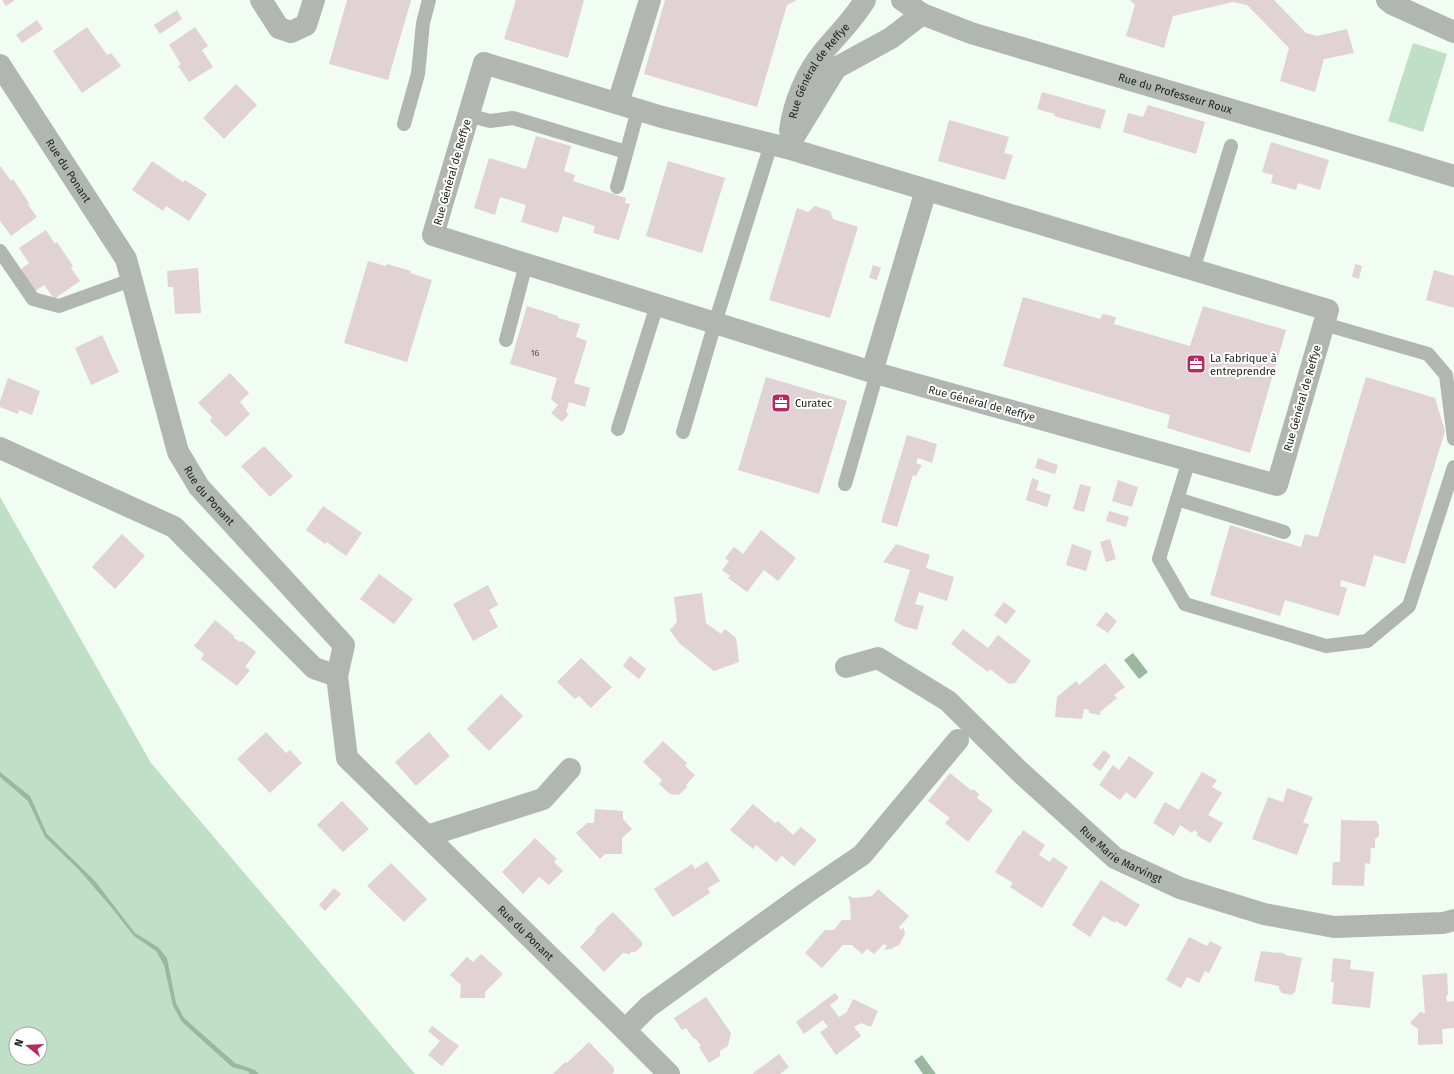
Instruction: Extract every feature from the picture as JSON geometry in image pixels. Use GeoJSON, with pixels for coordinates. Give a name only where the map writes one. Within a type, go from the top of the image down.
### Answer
{"type":"FeatureCollection","features":[{"type":"Feature","properties":{"kind":"street"},"geometry":{"type":"LineString","coordinates":[[261,0],[279,28],[291,32],[306,25],[314,0]]}},
{"type":"Feature","properties":{"kind":"street"},"geometry":{"type":"LineString","coordinates":[[618,103],[650,0]]}},
{"type":"Feature","properties":{"kind":"street","name":"Rue Général de Reffye"},"geometry":{"type":"LineString","coordinates":[[779,146],[791,122],[804,81],[823,52],[844,29],[865,0]]}},
{"type":"Feature","properties":{"kind":"street","name":"Rue du Professeur Roux"},"geometry":{"type":"LineString","coordinates":[[902,0],[922,14],[978,35],[1388,156],[1453,171]]}},
{"type":"Feature","properties":{"kind":"street"},"geometry":{"type":"LineString","coordinates":[[1387,0],[1392,4],[1454,32]]}},
{"type":"Feature","properties":{"kind":"street","name":"Rue Général de Reffye"},"geometry":{"type":"LineString","coordinates":[[779,146],[805,120],[836,68],[891,38],[922,14]]}},
{"type":"Feature","properties":{"kind":"street","name":"Rue Général de Reffye"},"geometry":{"type":"LineString","coordinates":[[484,62],[618,103],[638,110],[779,146],[1328,310],[1277,485],[874,373],[433,235],[484,62]]}},
{"type":"Feature","properties":{"kind":"street","name":"Rue du Ponant"},"geometry":{"type":"LineString","coordinates":[[0,65],[126,259],[178,452],[199,487],[344,645],[337,676],[347,758],[669,1074]]}},
{"type":"Feature","properties":{"kind":"street"},"geometry":{"type":"LineString","coordinates":[[874,373],[926,190]]}},
{"type":"Feature","properties":{"kind":"street"},"geometry":{"type":"LineString","coordinates":[[0,448],[174,526],[314,668],[337,676]]}},
{"type":"Feature","properties":{"kind":"street","name":"Rue Marie Marvingt"},"geometry":{"type":"LineString","coordinates":[[846,667],[878,658],[948,702],[1019,771],[1115,858],[1180,888],[1264,914],[1334,927],[1443,923],[1454,920]]}},
{"type":"Feature","properties":{"kind":"street"},"geometry":{"type":"LineString","coordinates":[[625,1030],[648,1007],[806,893],[862,855],[958,740]]}},
{"type":"Feature","properties":{"kind":"street"},"geometry":{"type":"LineString","coordinates":[[427,836],[543,799],[570,769]]}},
{"type":"Feature","properties":{"kind":"lane"},"geometry":{"type":"LineString","coordinates":[[404,124],[418,74],[423,23],[430,0]]}},
{"type":"Feature","properties":{"kind":"lane"},"geometry":{"type":"LineString","coordinates":[[616,187],[638,110]]}},
{"type":"Feature","properties":{"kind":"lane"},"geometry":{"type":"LineString","coordinates":[[468,115],[490,122],[513,118],[626,152]]}},
{"type":"Feature","properties":{"kind":"lane"},"geometry":{"type":"LineString","coordinates":[[683,432],[715,323],[779,146]]}},
{"type":"Feature","properties":{"kind":"lane"},"geometry":{"type":"LineString","coordinates":[[1193,270],[1231,146]]}},
{"type":"Feature","properties":{"kind":"lane"},"geometry":{"type":"LineString","coordinates":[[0,251],[33,299],[59,306],[131,280]]}},
{"type":"Feature","properties":{"kind":"lane"},"geometry":{"type":"LineString","coordinates":[[506,340],[526,264]]}},
{"type":"Feature","properties":{"kind":"lane"},"geometry":{"type":"LineString","coordinates":[[618,429],[657,305]]}},
{"type":"Feature","properties":{"kind":"lane"},"geometry":{"type":"LineString","coordinates":[[1324,324],[1428,354],[1446,375],[1454,439]]}},
{"type":"Feature","properties":{"kind":"lane"},"geometry":{"type":"LineString","coordinates":[[845,484],[874,373]]}},
{"type":"Feature","properties":{"kind":"lane"},"geometry":{"type":"LineString","coordinates":[[1189,460],[1159,559],[1184,604],[1326,646],[1367,641],[1409,606],[1454,467]]}},
{"type":"Feature","properties":{"kind":"lane"},"geometry":{"type":"LineString","coordinates":[[1177,499],[1284,532]]}},
{"type":"Feature","properties":{"kind":"shaded area"},"geometry":{"type":"Polygon","coordinates":[[[1413,43],[1447,54],[1423,132],[1388,121],[1413,43]]]}},
{"type":"Feature","properties":{"kind":"shaded area"},"geometry":{"type":"Polygon","coordinates":[[[0,497],[151,763],[415,1074],[0,1074],[0,497]]]}},
{"type":"Feature","properties":{"kind":"shaded area"},"geometry":{"type":"Polygon","coordinates":[[[1133,653],[1148,672],[1139,679],[1124,660],[1133,653]]]}},
{"type":"Feature","properties":{"kind":"shaded area"},"geometry":{"type":"Polygon","coordinates":[[[0,772],[30,796],[47,834],[95,881],[135,933],[158,947],[167,958],[176,1003],[184,1018],[235,1063],[255,1070],[259,1074],[250,1074],[247,1071],[232,1067],[182,1022],[173,1006],[164,965],[156,951],[134,936],[80,871],[45,837],[28,801],[0,777],[0,772]]]}},
{"type":"Feature","properties":{"kind":"shaded area"},"geometry":{"type":"Polygon","coordinates":[[[922,1055],[936,1074],[923,1074],[914,1061],[922,1055]]]}},
{"type":"Feature","properties":{"kind":"building"},"geometry":{"type":"Polygon","coordinates":[[[2,0],[15,0],[6,6],[2,0]]]}},
{"type":"Feature","properties":{"kind":"building"},"geometry":{"type":"Polygon","coordinates":[[[347,0],[411,0],[388,80],[329,64],[347,0]]]}},
{"type":"Feature","properties":{"kind":"building"},"geometry":{"type":"Polygon","coordinates":[[[516,0],[584,0],[568,58],[504,39],[516,0]]]}},
{"type":"Feature","properties":{"kind":"building"},"geometry":{"type":"Polygon","coordinates":[[[665,0],[797,0],[787,5],[757,107],[644,74],[665,0]]]}},
{"type":"Feature","properties":{"kind":"building"},"geometry":{"type":"Polygon","coordinates":[[[1130,0],[1274,0],[1306,33],[1317,36],[1347,29],[1354,53],[1324,59],[1315,92],[1280,81],[1289,48],[1247,5],[1233,2],[1173,16],[1164,48],[1126,36],[1135,5],[1130,0]]]}},
{"type":"Feature","properties":{"kind":"building"},"geometry":{"type":"Polygon","coordinates":[[[177,10],[182,19],[160,34],[154,25],[177,10]]]}},
{"type":"Feature","properties":{"kind":"building"},"geometry":{"type":"Polygon","coordinates":[[[37,20],[43,29],[22,43],[16,35],[37,20]]]}},
{"type":"Feature","properties":{"kind":"building"},"geometry":{"type":"Polygon","coordinates":[[[87,27],[107,55],[111,53],[121,66],[82,93],[53,51],[87,27]]]}},
{"type":"Feature","properties":{"kind":"building"},"geometry":{"type":"Polygon","coordinates":[[[195,27],[208,46],[202,50],[213,67],[189,82],[178,66],[181,64],[169,45],[195,27]]]}},
{"type":"Feature","properties":{"kind":"building"},"geometry":{"type":"Polygon","coordinates":[[[236,84],[257,105],[224,139],[203,118],[236,84]]]}},
{"type":"Feature","properties":{"kind":"building"},"geometry":{"type":"Polygon","coordinates":[[[1042,92],[1106,110],[1100,129],[1054,116],[1055,114],[1037,109],[1042,92]]]}},
{"type":"Feature","properties":{"kind":"building"},"geometry":{"type":"Polygon","coordinates":[[[1148,105],[1205,122],[1196,154],[1123,132],[1128,113],[1143,117],[1148,105]]]}},
{"type":"Feature","properties":{"kind":"building"},"geometry":{"type":"Polygon","coordinates":[[[949,120],[1009,137],[1004,153],[1013,155],[1005,180],[938,161],[949,120]]]}},
{"type":"Feature","properties":{"kind":"building"},"geometry":{"type":"Polygon","coordinates":[[[536,136],[571,146],[564,171],[575,175],[573,181],[626,198],[625,203],[630,204],[619,240],[593,233],[595,226],[563,216],[558,233],[521,222],[526,205],[500,197],[495,215],[474,208],[489,158],[526,169],[536,136]]]}},
{"type":"Feature","properties":{"kind":"building"},"geometry":{"type":"Polygon","coordinates":[[[1271,142],[1329,160],[1320,190],[1298,183],[1296,190],[1271,183],[1273,175],[1262,172],[1271,142]]]}},
{"type":"Feature","properties":{"kind":"building"},"geometry":{"type":"Polygon","coordinates":[[[152,161],[183,182],[185,180],[207,194],[189,221],[166,206],[163,211],[132,190],[152,161]]]}},
{"type":"Feature","properties":{"kind":"building"},"geometry":{"type":"Polygon","coordinates":[[[668,161],[725,178],[702,253],[646,236],[668,161]]]}},
{"type":"Feature","properties":{"kind":"building"},"geometry":{"type":"Polygon","coordinates":[[[0,167],[11,181],[13,179],[29,203],[28,205],[37,217],[11,236],[0,221],[0,167]]]}},
{"type":"Feature","properties":{"kind":"building"},"geometry":{"type":"Polygon","coordinates":[[[815,206],[830,211],[833,219],[858,227],[830,318],[769,300],[797,208],[808,212],[815,206]]]}},
{"type":"Feature","properties":{"kind":"building"},"geometry":{"type":"Polygon","coordinates":[[[46,230],[55,244],[57,242],[73,266],[71,268],[80,281],[54,299],[44,285],[34,292],[20,270],[29,263],[19,248],[46,230]]]}},
{"type":"Feature","properties":{"kind":"building"},"geometry":{"type":"Polygon","coordinates":[[[368,261],[386,266],[387,264],[411,271],[410,273],[432,280],[407,362],[344,343],[368,261]]]}},
{"type":"Feature","properties":{"kind":"building"},"geometry":{"type":"Polygon","coordinates":[[[1355,264],[1362,266],[1359,279],[1352,277],[1355,264]]]}},
{"type":"Feature","properties":{"kind":"building"},"geometry":{"type":"Polygon","coordinates":[[[873,265],[881,268],[877,280],[869,278],[873,265]]]}},
{"type":"Feature","properties":{"kind":"building"},"geometry":{"type":"Polygon","coordinates":[[[198,268],[201,313],[175,314],[173,287],[168,287],[167,271],[198,268]]]}},
{"type":"Feature","properties":{"kind":"building"},"geometry":{"type":"Polygon","coordinates":[[[1434,270],[1454,276],[1454,308],[1426,300],[1434,270]]]}},
{"type":"Feature","properties":{"kind":"building"},"geometry":{"type":"Polygon","coordinates":[[[1023,297],[1100,319],[1103,314],[1116,317],[1114,324],[1190,346],[1203,306],[1286,330],[1250,453],[1167,428],[1170,415],[1003,366],[1023,297]]]}},
{"type":"Feature","properties":{"kind":"building"},"geometry":{"type":"Polygon","coordinates":[[[527,306],[558,316],[558,318],[580,324],[576,337],[587,341],[574,383],[590,388],[585,407],[569,402],[566,412],[569,414],[562,422],[551,413],[558,405],[551,399],[557,378],[510,364],[527,306]]]}},
{"type":"Feature","properties":{"kind":"building"},"geometry":{"type":"Polygon","coordinates":[[[102,335],[119,372],[91,385],[75,348],[102,335]]]}},
{"type":"Feature","properties":{"kind":"building"},"geometry":{"type":"Polygon","coordinates":[[[230,373],[249,393],[240,402],[250,414],[226,437],[210,421],[212,417],[198,403],[230,373]]]}},
{"type":"Feature","properties":{"kind":"building"},"geometry":{"type":"Polygon","coordinates":[[[766,377],[847,401],[819,494],[738,470],[766,377]]]}},
{"type":"Feature","properties":{"kind":"building"},"geometry":{"type":"Polygon","coordinates":[[[1366,377],[1435,398],[1445,431],[1405,564],[1374,555],[1365,587],[1341,580],[1340,586],[1347,588],[1339,616],[1285,600],[1280,616],[1210,595],[1230,525],[1301,547],[1305,534],[1318,537],[1366,377]]]}},
{"type":"Feature","properties":{"kind":"building"},"geometry":{"type":"Polygon","coordinates":[[[8,378],[40,391],[32,415],[19,410],[18,414],[0,407],[0,401],[8,378]]]}},
{"type":"Feature","properties":{"kind":"building"},"geometry":{"type":"Polygon","coordinates":[[[907,435],[937,444],[932,463],[918,458],[916,463],[922,465],[916,476],[913,475],[897,527],[881,522],[907,435]]]}},
{"type":"Feature","properties":{"kind":"building"},"geometry":{"type":"Polygon","coordinates":[[[264,446],[293,476],[270,497],[241,466],[264,446]]]}},
{"type":"Feature","properties":{"kind":"building"},"geometry":{"type":"Polygon","coordinates":[[[1038,458],[1058,465],[1055,474],[1035,468],[1038,458]]]}},
{"type":"Feature","properties":{"kind":"building"},"geometry":{"type":"Polygon","coordinates":[[[1032,478],[1039,481],[1036,490],[1051,495],[1047,507],[1026,500],[1032,478]]]}},
{"type":"Feature","properties":{"kind":"building"},"geometry":{"type":"Polygon","coordinates":[[[1118,480],[1138,487],[1132,507],[1112,501],[1118,480]]]}},
{"type":"Feature","properties":{"kind":"building"},"geometry":{"type":"Polygon","coordinates":[[[1080,484],[1091,487],[1084,512],[1073,509],[1080,484]]]}},
{"type":"Feature","properties":{"kind":"building"},"geometry":{"type":"Polygon","coordinates":[[[323,506],[362,533],[346,556],[327,542],[325,544],[306,530],[323,506]]]}},
{"type":"Feature","properties":{"kind":"building"},"geometry":{"type":"Polygon","coordinates":[[[1109,511],[1129,517],[1126,527],[1106,521],[1109,511]]]}},
{"type":"Feature","properties":{"kind":"building"},"geometry":{"type":"Polygon","coordinates":[[[761,530],[796,558],[778,581],[764,570],[747,592],[728,578],[730,576],[722,570],[729,561],[725,558],[734,547],[743,554],[761,530]]]}},
{"type":"Feature","properties":{"kind":"building"},"geometry":{"type":"Polygon","coordinates":[[[122,534],[145,556],[115,589],[92,567],[122,534]]]}},
{"type":"Feature","properties":{"kind":"building"},"geometry":{"type":"Polygon","coordinates":[[[1110,539],[1116,559],[1106,562],[1100,542],[1110,539]]]}},
{"type":"Feature","properties":{"kind":"building"},"geometry":{"type":"Polygon","coordinates":[[[896,544],[930,555],[926,568],[954,577],[947,601],[919,592],[915,604],[924,606],[917,630],[903,626],[894,621],[910,570],[883,562],[896,544]]]}},
{"type":"Feature","properties":{"kind":"building"},"geometry":{"type":"Polygon","coordinates":[[[1072,544],[1092,551],[1086,571],[1066,565],[1072,544]]]}},
{"type":"Feature","properties":{"kind":"building"},"geometry":{"type":"Polygon","coordinates":[[[379,574],[413,599],[394,624],[360,599],[379,574]]]}},
{"type":"Feature","properties":{"kind":"building"},"geometry":{"type":"Polygon","coordinates":[[[488,585],[498,605],[489,610],[498,627],[473,641],[453,604],[488,585]]]}},
{"type":"Feature","properties":{"kind":"building"},"geometry":{"type":"Polygon","coordinates":[[[702,593],[706,623],[721,634],[725,629],[736,638],[739,662],[714,671],[679,643],[670,630],[677,622],[674,597],[702,593]]]}},
{"type":"Feature","properties":{"kind":"building"},"geometry":{"type":"Polygon","coordinates":[[[1004,602],[1016,611],[1006,624],[994,615],[1004,602]]]}},
{"type":"Feature","properties":{"kind":"building"},"geometry":{"type":"Polygon","coordinates":[[[1106,612],[1117,621],[1108,633],[1096,625],[1106,612]]]}},
{"type":"Feature","properties":{"kind":"building"},"geometry":{"type":"Polygon","coordinates":[[[215,620],[234,636],[234,638],[240,642],[242,641],[256,652],[245,667],[250,670],[237,686],[201,659],[204,654],[194,646],[215,620]]]}},
{"type":"Feature","properties":{"kind":"building"},"geometry":{"type":"Polygon","coordinates":[[[963,629],[988,648],[998,635],[1031,661],[1015,683],[1009,684],[990,669],[988,672],[951,644],[963,629]]]}},
{"type":"Feature","properties":{"kind":"building"},"geometry":{"type":"Polygon","coordinates":[[[630,656],[646,669],[639,679],[623,666],[630,656]]]}},
{"type":"Feature","properties":{"kind":"building"},"geometry":{"type":"Polygon","coordinates":[[[581,658],[612,687],[591,708],[579,696],[575,699],[557,682],[581,658]]]}},
{"type":"Feature","properties":{"kind":"building"},"geometry":{"type":"Polygon","coordinates":[[[1105,663],[1125,687],[1114,695],[1117,698],[1100,712],[1100,715],[1089,713],[1089,710],[1084,709],[1082,719],[1055,717],[1057,697],[1076,681],[1079,685],[1105,663]]]}},
{"type":"Feature","properties":{"kind":"building"},"geometry":{"type":"Polygon","coordinates":[[[501,694],[523,716],[489,751],[467,729],[501,694]]]}},
{"type":"Feature","properties":{"kind":"building"},"geometry":{"type":"Polygon","coordinates":[[[266,732],[286,753],[290,750],[302,763],[270,793],[237,759],[266,732]]]}},
{"type":"Feature","properties":{"kind":"building"},"geometry":{"type":"Polygon","coordinates":[[[429,732],[450,756],[416,786],[395,762],[429,732]]]}},
{"type":"Feature","properties":{"kind":"building"},"geometry":{"type":"Polygon","coordinates":[[[663,741],[687,763],[685,766],[695,775],[686,785],[687,787],[679,795],[670,794],[659,784],[662,780],[643,762],[663,741]]]}},
{"type":"Feature","properties":{"kind":"building"},"geometry":{"type":"Polygon","coordinates":[[[1104,750],[1111,756],[1100,771],[1092,765],[1104,750]]]}},
{"type":"Feature","properties":{"kind":"building"},"geometry":{"type":"Polygon","coordinates":[[[1129,756],[1154,773],[1135,799],[1126,792],[1120,800],[1099,785],[1113,765],[1119,770],[1129,756]]]}},
{"type":"Feature","properties":{"kind":"building"},"geometry":{"type":"Polygon","coordinates":[[[1202,772],[1217,780],[1212,787],[1222,793],[1208,815],[1223,823],[1210,843],[1196,835],[1198,833],[1194,830],[1192,833],[1180,825],[1174,836],[1153,823],[1165,802],[1179,810],[1202,772]]]}},
{"type":"Feature","properties":{"kind":"building"},"geometry":{"type":"Polygon","coordinates":[[[950,773],[972,791],[973,789],[979,794],[977,798],[993,810],[968,842],[945,823],[950,818],[928,801],[950,773]]]}},
{"type":"Feature","properties":{"kind":"building"},"geometry":{"type":"Polygon","coordinates":[[[1287,788],[1313,797],[1303,823],[1309,824],[1297,855],[1252,839],[1268,797],[1283,802],[1287,788]]]}},
{"type":"Feature","properties":{"kind":"building"},"geometry":{"type":"Polygon","coordinates":[[[342,801],[369,829],[343,852],[317,825],[342,801]]]}},
{"type":"Feature","properties":{"kind":"building"},"geometry":{"type":"Polygon","coordinates":[[[753,804],[775,823],[778,821],[793,835],[801,827],[817,840],[794,866],[782,856],[776,862],[756,845],[753,849],[730,830],[753,804]]]}},
{"type":"Feature","properties":{"kind":"building"},"geometry":{"type":"Polygon","coordinates":[[[595,809],[623,811],[623,819],[632,829],[622,838],[622,854],[605,854],[600,859],[576,833],[587,823],[594,823],[595,809]]]}},
{"type":"Feature","properties":{"kind":"building"},"geometry":{"type":"Polygon","coordinates":[[[1341,820],[1376,821],[1379,825],[1379,836],[1375,839],[1375,848],[1371,848],[1370,864],[1365,863],[1364,886],[1332,885],[1333,862],[1340,862],[1341,820]]]}},
{"type":"Feature","properties":{"kind":"building"},"geometry":{"type":"Polygon","coordinates":[[[1023,830],[1045,845],[1039,855],[1050,862],[1053,857],[1068,867],[1042,908],[1010,887],[1013,883],[995,872],[1023,830]]]}},
{"type":"Feature","properties":{"kind":"building"},"geometry":{"type":"Polygon","coordinates":[[[535,838],[557,859],[554,862],[563,871],[549,885],[539,877],[523,894],[502,872],[535,838]]]}},
{"type":"Feature","properties":{"kind":"building"},"geometry":{"type":"Polygon","coordinates":[[[707,861],[720,881],[708,888],[710,893],[673,917],[654,889],[692,864],[695,869],[707,861]]]}},
{"type":"Feature","properties":{"kind":"building"},"geometry":{"type":"Polygon","coordinates":[[[391,863],[427,899],[404,922],[367,886],[391,863]]]}},
{"type":"Feature","properties":{"kind":"building"},"geometry":{"type":"Polygon","coordinates":[[[1101,880],[1140,905],[1126,927],[1103,916],[1090,937],[1072,925],[1101,880]]]}},
{"type":"Feature","properties":{"kind":"building"},"geometry":{"type":"Polygon","coordinates":[[[334,888],[341,894],[325,911],[319,905],[334,888]]]}},
{"type":"Feature","properties":{"kind":"building"},"geometry":{"type":"Polygon","coordinates":[[[878,889],[909,916],[899,927],[901,930],[904,927],[905,934],[899,945],[891,949],[884,950],[887,946],[884,944],[874,954],[867,949],[862,954],[852,945],[843,945],[822,968],[805,953],[825,930],[834,930],[842,920],[851,920],[848,896],[855,898],[872,896],[878,889]]]}},
{"type":"Feature","properties":{"kind":"building"},"geometry":{"type":"Polygon","coordinates":[[[613,912],[642,942],[642,946],[630,954],[623,953],[604,972],[580,947],[596,931],[595,929],[613,912]]]}},
{"type":"Feature","properties":{"kind":"building"},"geometry":{"type":"Polygon","coordinates":[[[1189,937],[1207,946],[1210,941],[1222,947],[1209,973],[1205,971],[1199,983],[1187,977],[1181,988],[1166,980],[1189,937]]]}},
{"type":"Feature","properties":{"kind":"building"},"geometry":{"type":"Polygon","coordinates":[[[1261,951],[1277,952],[1302,958],[1295,992],[1291,995],[1282,993],[1279,986],[1254,981],[1261,951]]]}},
{"type":"Feature","properties":{"kind":"building"},"geometry":{"type":"Polygon","coordinates":[[[481,954],[503,974],[485,992],[485,998],[460,998],[461,985],[450,975],[467,957],[473,962],[481,954]]]}},
{"type":"Feature","properties":{"kind":"building"},"geometry":{"type":"Polygon","coordinates":[[[1333,958],[1351,960],[1350,969],[1374,972],[1370,1008],[1332,1004],[1334,982],[1331,982],[1333,958]]]}},
{"type":"Feature","properties":{"kind":"building"},"geometry":{"type":"Polygon","coordinates":[[[1447,973],[1448,994],[1446,997],[1447,1002],[1454,1001],[1454,1028],[1442,1029],[1443,1044],[1418,1045],[1418,1029],[1410,1023],[1420,1012],[1425,1013],[1422,975],[1447,973]]]}},
{"type":"Feature","properties":{"kind":"building"},"geometry":{"type":"Polygon","coordinates":[[[835,993],[839,998],[830,1005],[839,1017],[847,1012],[853,999],[878,1011],[871,1027],[861,1023],[854,1027],[861,1036],[836,1055],[820,1032],[828,1027],[823,1020],[804,1034],[796,1022],[835,993]]]}},
{"type":"Feature","properties":{"kind":"building"},"geometry":{"type":"Polygon","coordinates":[[[706,997],[731,1033],[728,1046],[720,1051],[720,1056],[709,1063],[696,1039],[694,1039],[686,1028],[682,1030],[674,1018],[706,997]]]}},
{"type":"Feature","properties":{"kind":"building"},"geometry":{"type":"Polygon","coordinates":[[[432,1026],[459,1046],[442,1066],[428,1055],[440,1041],[428,1031],[432,1026]]]}},
{"type":"Feature","properties":{"kind":"building"},"geometry":{"type":"Polygon","coordinates":[[[589,1042],[614,1068],[614,1072],[612,1074],[553,1074],[565,1062],[567,1063],[589,1042]]]}},
{"type":"Feature","properties":{"kind":"building"},"geometry":{"type":"Polygon","coordinates":[[[779,1054],[789,1067],[780,1074],[752,1074],[779,1054]]]}},
{"type":"Feature","properties":{"kind":"place","name":"La Fabrique à entreprendre"},"geometry":{"type":"Point","coordinates":[1196,364]}},
{"type":"Feature","properties":{"kind":"place","name":"Curatec"},"geometry":{"type":"Point","coordinates":[781,403]}}]}
